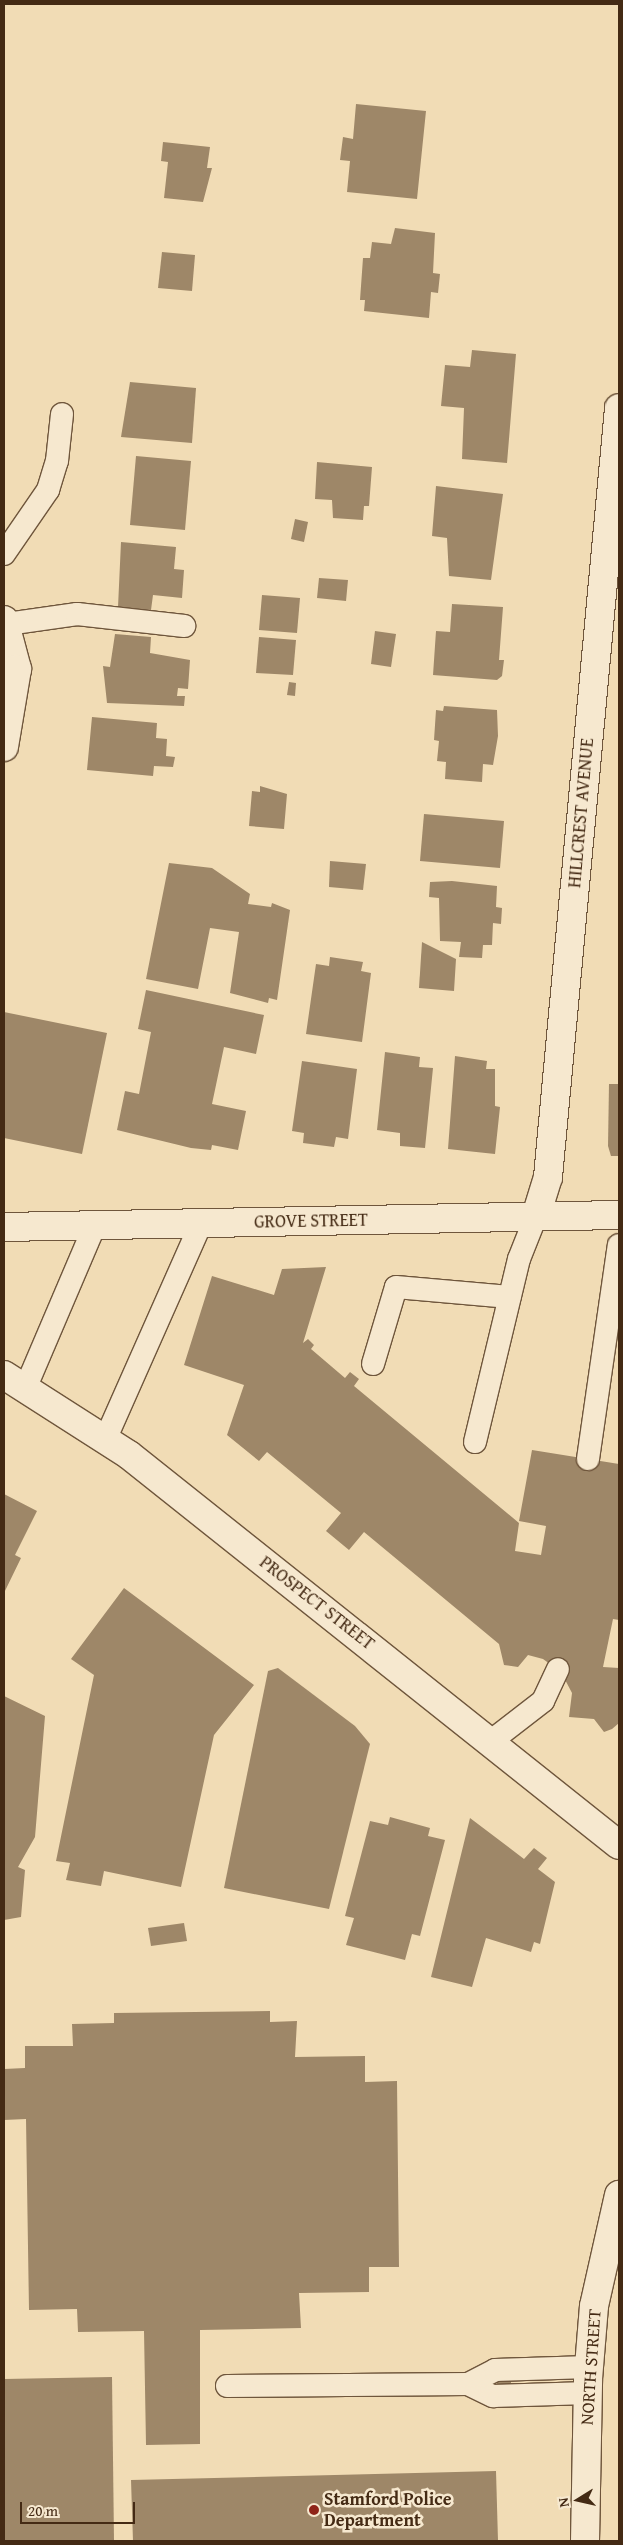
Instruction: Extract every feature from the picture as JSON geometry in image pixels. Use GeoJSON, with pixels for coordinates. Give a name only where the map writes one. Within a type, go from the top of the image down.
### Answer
{"type":"FeatureCollection","features":[{"type":"Feature","properties":{"kind":"main road","name":"HILLCREST AVENUE"},"geometry":{"type":"LineString","coordinates":[[536,1216],[548,1177],[619,408]]}},
{"type":"Feature","properties":{"kind":"main road"},"geometry":{"type":"LineString","coordinates":[[4,747],[17,669],[5,622]]}},
{"type":"Feature","properties":{"kind":"main road","name":"GROVE STREET"},"geometry":{"type":"LineString","coordinates":[[4,1227],[619,1215]]}},
{"type":"Feature","properties":{"kind":"main road","name":"PROSPECT STREET"},"geometry":{"type":"LineString","coordinates":[[14,1382],[105,1440],[619,1845]]}},
{"type":"Feature","properties":{"kind":"main road","name":"NORTH STREET"},"geometry":{"type":"LineString","coordinates":[[585,2541],[588,2380],[594,2306],[619,2195]]}},
{"type":"Feature","properties":{"kind":"lane"},"geometry":{"type":"LineString","coordinates":[[4,554],[48,490],[57,461],[62,414]]}},
{"type":"Feature","properties":{"kind":"lane"},"geometry":{"type":"LineString","coordinates":[[5,622],[77,614],[184,626]]}},
{"type":"Feature","properties":{"kind":"lane"},"geometry":{"type":"LineString","coordinates":[[474,1442],[510,1297],[536,1216]]}},
{"type":"Feature","properties":{"kind":"lane"},"geometry":{"type":"LineString","coordinates":[[105,1440],[201,1223]]}},
{"type":"Feature","properties":{"kind":"lane"},"geometry":{"type":"LineString","coordinates":[[14,1382],[95,1225]]}},
{"type":"Feature","properties":{"kind":"lane"},"geometry":{"type":"LineString","coordinates":[[588,1459],[619,1245]]}},
{"type":"Feature","properties":{"kind":"lane"},"geometry":{"type":"LineString","coordinates":[[373,1364],[396,1286],[510,1297]]}},
{"type":"Feature","properties":{"kind":"lane"},"geometry":{"type":"LineString","coordinates":[[490,1742],[543,1701],[558,1669]]}},
{"type":"Feature","properties":{"kind":"lane"},"geometry":{"type":"LineString","coordinates":[[227,2386],[468,2384],[495,2370],[588,2380]]}},
{"type":"Feature","properties":{"kind":"building"},"geometry":{"type":"Polygon","coordinates":[[[356,104],[426,111],[417,199],[347,192],[350,161],[340,160],[343,137],[353,139],[356,104]]]}},
{"type":"Feature","properties":{"kind":"building"},"geometry":{"type":"Polygon","coordinates":[[[163,142],[210,147],[207,168],[212,168],[203,202],[164,198],[168,162],[161,161],[163,142]]]}},
{"type":"Feature","properties":{"kind":"building"},"geometry":{"type":"Polygon","coordinates":[[[395,228],[435,233],[433,273],[440,274],[438,293],[431,292],[429,318],[364,311],[365,300],[360,300],[363,258],[370,258],[372,242],[391,244],[395,228]]]}},
{"type":"Feature","properties":{"kind":"building"},"geometry":{"type":"Polygon","coordinates":[[[162,252],[195,255],[192,291],[158,288],[162,252]]]}},
{"type":"Feature","properties":{"kind":"building"},"geometry":{"type":"Polygon","coordinates":[[[472,350],[516,354],[507,463],[462,459],[464,408],[441,406],[445,365],[470,367],[472,350]]]}},
{"type":"Feature","properties":{"kind":"building"},"geometry":{"type":"Polygon","coordinates":[[[130,382],[196,388],[192,443],[121,437],[130,382]]]}},
{"type":"Feature","properties":{"kind":"building"},"geometry":{"type":"Polygon","coordinates":[[[136,456],[191,461],[185,530],[130,525],[136,456]]]}},
{"type":"Feature","properties":{"kind":"building"},"geometry":{"type":"Polygon","coordinates":[[[317,462],[372,467],[369,506],[364,506],[363,520],[333,518],[332,500],[315,499],[317,462]]]}},
{"type":"Feature","properties":{"kind":"building"},"geometry":{"type":"Polygon","coordinates":[[[436,486],[503,494],[491,580],[449,576],[447,538],[432,536],[436,486]]]}},
{"type":"Feature","properties":{"kind":"building"},"geometry":{"type":"Polygon","coordinates":[[[295,519],[308,522],[304,542],[291,539],[295,519]]]}},
{"type":"Feature","properties":{"kind":"building"},"geometry":{"type":"Polygon","coordinates":[[[121,542],[176,547],[174,569],[184,570],[182,598],[153,595],[151,610],[118,607],[121,542]]]}},
{"type":"Feature","properties":{"kind":"building"},"geometry":{"type":"Polygon","coordinates":[[[319,578],[348,580],[346,601],[317,598],[319,578]]]}},
{"type":"Feature","properties":{"kind":"building"},"geometry":{"type":"Polygon","coordinates":[[[262,595],[300,598],[297,633],[259,630],[262,595]]]}},
{"type":"Feature","properties":{"kind":"building"},"geometry":{"type":"Polygon","coordinates":[[[452,604],[503,607],[499,660],[504,660],[502,676],[497,680],[433,675],[436,631],[450,632],[452,604]]]}},
{"type":"Feature","properties":{"kind":"building"},"geometry":{"type":"Polygon","coordinates":[[[375,631],[396,634],[391,667],[371,664],[375,631]]]}},
{"type":"Feature","properties":{"kind":"building"},"geometry":{"type":"Polygon","coordinates":[[[115,634],[151,637],[150,653],[190,660],[188,689],[178,688],[177,696],[185,696],[184,706],[107,703],[103,666],[110,667],[115,634]]]}},
{"type":"Feature","properties":{"kind":"building"},"geometry":{"type":"Polygon","coordinates":[[[259,637],[296,640],[293,675],[256,673],[259,637]]]}},
{"type":"Feature","properties":{"kind":"building"},"geometry":{"type":"Polygon","coordinates":[[[289,682],[296,683],[295,696],[287,695],[289,682]]]}},
{"type":"Feature","properties":{"kind":"building"},"geometry":{"type":"Polygon","coordinates":[[[444,706],[497,710],[498,736],[493,765],[483,764],[482,782],[445,779],[446,762],[437,761],[439,741],[434,740],[436,710],[443,711],[444,706]]]}},
{"type":"Feature","properties":{"kind":"building"},"geometry":{"type":"Polygon","coordinates":[[[92,717],[157,723],[156,738],[167,739],[166,756],[175,757],[173,767],[154,766],[153,776],[87,770],[92,717]]]}},
{"type":"Feature","properties":{"kind":"building"},"geometry":{"type":"Polygon","coordinates":[[[260,786],[287,794],[284,829],[249,826],[252,791],[260,792],[260,786]]]}},
{"type":"Feature","properties":{"kind":"building"},"geometry":{"type":"Polygon","coordinates":[[[424,814],[504,821],[500,868],[420,861],[424,814]]]}},
{"type":"Feature","properties":{"kind":"building"},"geometry":{"type":"Polygon","coordinates":[[[330,861],[366,864],[363,890],[329,887],[330,861]]]}},
{"type":"Feature","properties":{"kind":"building"},"geometry":{"type":"Polygon","coordinates":[[[169,863],[212,868],[250,894],[248,904],[271,907],[272,903],[290,910],[277,1000],[269,998],[268,1003],[230,993],[239,932],[210,928],[198,989],[146,979],[169,863]]]}},
{"type":"Feature","properties":{"kind":"building"},"geometry":{"type":"Polygon","coordinates":[[[452,881],[497,886],[496,907],[502,908],[501,924],[493,923],[492,945],[483,945],[482,958],[459,957],[461,942],[440,941],[439,898],[429,897],[430,882],[452,881]]]}},
{"type":"Feature","properties":{"kind":"building"},"geometry":{"type":"Polygon","coordinates":[[[422,942],[456,959],[454,991],[419,988],[422,942]]]}},
{"type":"Feature","properties":{"kind":"building"},"geometry":{"type":"Polygon","coordinates":[[[330,957],[363,962],[361,971],[371,973],[362,1042],[306,1034],[316,964],[329,966],[330,957]]]}},
{"type":"Feature","properties":{"kind":"building"},"geometry":{"type":"Polygon","coordinates":[[[146,990],[264,1015],[256,1054],[224,1047],[212,1104],[246,1111],[238,1150],[212,1145],[211,1150],[191,1148],[117,1130],[125,1091],[139,1094],[151,1032],[138,1029],[146,990]]]}},
{"type":"Feature","properties":{"kind":"building"},"geometry":{"type":"Polygon","coordinates":[[[4,1012],[107,1033],[82,1154],[4,1138],[4,1012]]]}},
{"type":"Feature","properties":{"kind":"building"},"geometry":{"type":"Polygon","coordinates":[[[385,1052],[420,1057],[419,1067],[433,1068],[425,1148],[400,1146],[400,1133],[377,1130],[385,1052]]]}},
{"type":"Feature","properties":{"kind":"building"},"geometry":{"type":"Polygon","coordinates":[[[455,1056],[487,1061],[486,1069],[495,1069],[495,1106],[500,1107],[495,1154],[448,1149],[455,1056]]]}},
{"type":"Feature","properties":{"kind":"building"},"geometry":{"type":"Polygon","coordinates":[[[302,1061],[357,1069],[348,1139],[336,1137],[334,1147],[303,1143],[304,1133],[292,1131],[302,1061]]]}},
{"type":"Feature","properties":{"kind":"building"},"geometry":{"type":"Polygon","coordinates":[[[609,1084],[619,1084],[619,1156],[611,1156],[608,1146],[609,1084]]]}},
{"type":"Feature","properties":{"kind":"building"},"geometry":{"type":"Polygon","coordinates":[[[326,1267],[303,1343],[308,1339],[314,1345],[311,1349],[345,1378],[350,1372],[359,1379],[354,1386],[519,1523],[515,1551],[541,1555],[546,1526],[519,1521],[532,1450],[619,1464],[619,1620],[613,1619],[603,1667],[619,1668],[619,1723],[612,1729],[604,1732],[594,1719],[569,1717],[572,1693],[561,1672],[543,1659],[528,1655],[518,1667],[504,1665],[499,1644],[364,1532],[349,1550],[326,1531],[341,1513],[267,1452],[259,1461],[227,1435],[244,1385],[184,1365],[212,1276],[274,1295],[282,1269],[326,1267]]]}},
{"type":"Feature","properties":{"kind":"building"},"geometry":{"type":"Polygon","coordinates":[[[4,1494],[37,1511],[15,1555],[21,1558],[4,1593],[4,1494]]]}},
{"type":"Feature","properties":{"kind":"building"},"geometry":{"type":"Polygon","coordinates":[[[124,1588],[254,1685],[214,1735],[181,1887],[104,1871],[101,1886],[66,1880],[70,1863],[56,1861],[94,1675],[71,1659],[124,1588]]]}},
{"type":"Feature","properties":{"kind":"building"},"geometry":{"type":"Polygon","coordinates":[[[278,1668],[355,1726],[370,1744],[329,1909],[224,1888],[268,1671],[278,1668]]]}},
{"type":"Feature","properties":{"kind":"building"},"geometry":{"type":"Polygon","coordinates":[[[4,1696],[45,1716],[35,1837],[18,1867],[25,1870],[21,1917],[4,1920],[4,1696]]]}},
{"type":"Feature","properties":{"kind":"building"},"geometry":{"type":"Polygon","coordinates":[[[390,1817],[430,1828],[428,1836],[445,1840],[420,1936],[412,1934],[405,1960],[346,1945],[354,1918],[345,1916],[370,1821],[388,1825],[390,1817]]]}},
{"type":"Feature","properties":{"kind":"building"},"geometry":{"type":"Polygon","coordinates":[[[470,1818],[524,1859],[534,1848],[547,1858],[538,1869],[555,1882],[540,1944],[534,1942],[531,1952],[486,1938],[472,1987],[431,1977],[470,1818]]]}},
{"type":"Feature","properties":{"kind":"building"},"geometry":{"type":"Polygon","coordinates":[[[184,1923],[187,1941],[151,1946],[148,1928],[184,1923]]]}},
{"type":"Feature","properties":{"kind":"building"},"geometry":{"type":"Polygon","coordinates":[[[270,2011],[270,2022],[297,2021],[295,2057],[365,2056],[365,2082],[397,2081],[399,2267],[369,2267],[369,2292],[299,2293],[301,2328],[200,2330],[200,2444],[146,2445],[144,2331],[78,2332],[77,2309],[29,2310],[26,2119],[4,2120],[4,2069],[25,2068],[25,2046],[73,2046],[72,2024],[114,2023],[114,2013],[270,2011]]]}},
{"type":"Feature","properties":{"kind":"building"},"geometry":{"type":"Polygon","coordinates":[[[112,2377],[114,2541],[4,2541],[4,2379],[112,2377]]]}},
{"type":"Feature","properties":{"kind":"building"},"geometry":{"type":"Polygon","coordinates":[[[497,2378],[511,2378],[511,2389],[497,2389],[497,2378]]]}},
{"type":"Feature","properties":{"kind":"building","name":"Stamford Police Department"},"geometry":{"type":"Polygon","coordinates":[[[496,2471],[498,2541],[133,2541],[131,2480],[496,2471]]]}},
{"type":"Feature","properties":{"kind":"place","name":"Stamford Police Department"},"geometry":{"type":"Point","coordinates":[314,2510]}}]}
